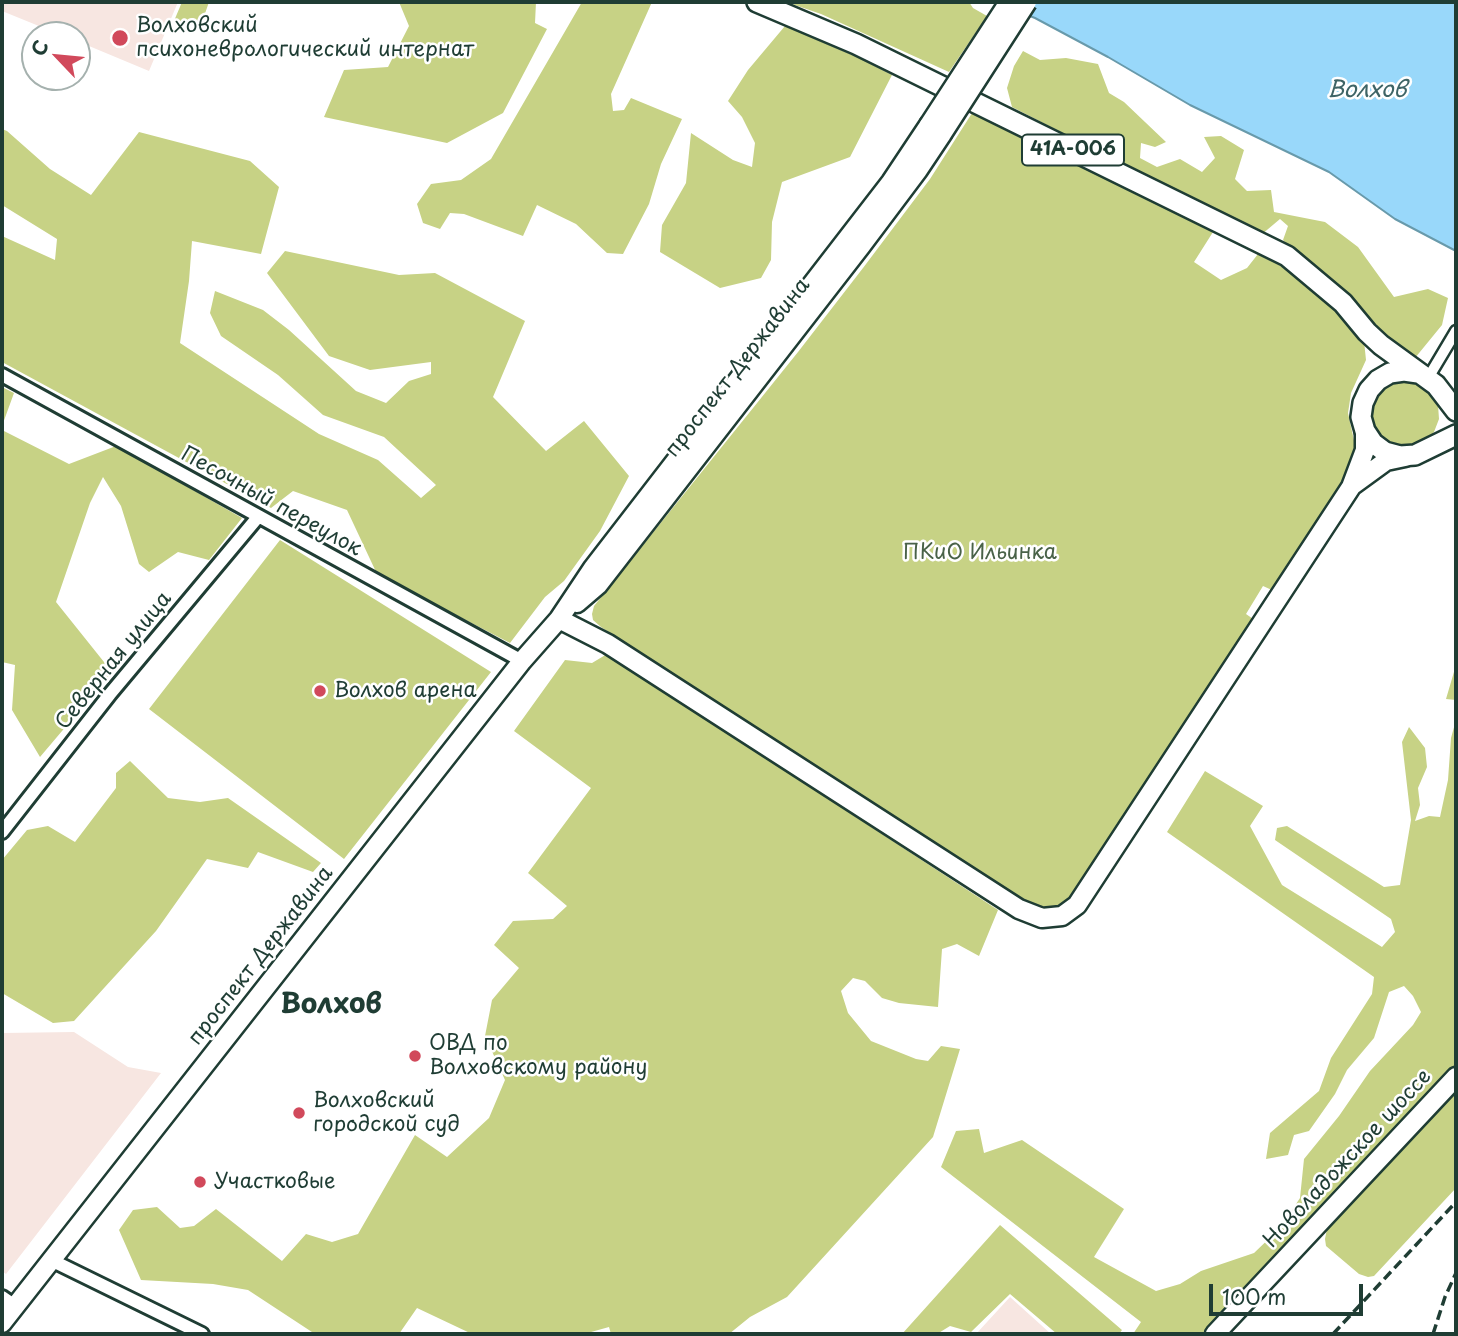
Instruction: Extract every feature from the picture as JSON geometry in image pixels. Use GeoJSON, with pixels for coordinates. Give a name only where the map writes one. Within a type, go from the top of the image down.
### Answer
{"type":"FeatureCollection","features":[{"type":"Feature","properties":{"kind":"main road","name":"41А-006"},"geometry":{"type":"LineString","coordinates":[[757,2],[856,44],[1287,256],[1343,303],[1367,332],[1423,376],[1456,411]]}},
{"type":"Feature","properties":{"kind":"main road"},"geometry":{"type":"LineString","coordinates":[[935,129],[1009,2]]}},
{"type":"Feature","properties":{"kind":"main road"},"geometry":{"type":"LineString","coordinates":[[935,129],[1027,2]]}},
{"type":"Feature","properties":{"kind":"main road","name":"проспект Державина"},"geometry":{"type":"LineString","coordinates":[[2,1322],[8,1301],[51,1259],[522,661],[559,619],[593,568],[891,182],[935,129]]}},
{"type":"Feature","properties":{"kind":"main road"},"geometry":{"type":"LineString","coordinates":[[1367,332],[1378,350],[1378,380]]}},
{"type":"Feature","properties":{"kind":"main road"},"geometry":{"type":"LineString","coordinates":[[559,619],[608,644],[1019,909],[1042,918],[1062,916],[1077,905],[1351,487],[1364,450],[1365,431],[1362,417],[1368,390],[1391,373],[1404,371],[1423,376]]}},
{"type":"Feature","properties":{"kind":"main road"},"geometry":{"type":"LineString","coordinates":[[1434,445],[1444,429],[1447,412],[1442,394]]}},
{"type":"Feature","properties":{"kind":"main road"},"geometry":{"type":"LineString","coordinates":[[1365,431],[1373,443],[1385,452],[1400,456],[1415,455]]}},
{"type":"Feature","properties":{"kind":"main road"},"geometry":{"type":"LineString","coordinates":[[1351,487],[1386,460],[1415,455],[1456,435]]}},
{"type":"Feature","properties":{"kind":"main road","name":"Новоладожское шоссе"},"geometry":{"type":"LineString","coordinates":[[1216,1334],[1456,1077]]}},
{"type":"Feature","properties":{"kind":"street"},"geometry":{"type":"LineString","coordinates":[[1423,376],[1456,331]]}},
{"type":"Feature","properties":{"kind":"street","name":"Песочный переулок"},"geometry":{"type":"LineString","coordinates":[[2,375],[522,661]]}},
{"type":"Feature","properties":{"kind":"street","name":"Северная улица"},"geometry":{"type":"LineString","coordinates":[[2,832],[110,694],[258,517]]}},
{"type":"Feature","properties":{"kind":"street"},"geometry":{"type":"LineString","coordinates":[[51,1259],[202,1334]]}},
{"type":"Feature","properties":{"kind":"shaded area","name":"Волховский психоневрологический интернат"},"geometry":{"type":"Polygon","coordinates":[[[2,2],[178,2],[149,71],[91,47],[91,21],[27,21],[2,11],[2,2]]]}},
{"type":"Feature","properties":{"kind":"shaded area"},"geometry":{"type":"Polygon","coordinates":[[[74,1032],[128,1067],[161,1073],[6,1274],[2,1271],[2,1033],[74,1032]]]}},
{"type":"Feature","properties":{"kind":"shaded area"},"geometry":{"type":"Polygon","coordinates":[[[1010,1297],[1051,1334],[976,1334],[1010,1297]]]}},
{"type":"Feature","properties":{"kind":"green space"},"geometry":{"type":"Polygon","coordinates":[[[182,2],[209,2],[201,25],[174,21],[182,2]]]}},
{"type":"Feature","properties":{"kind":"green space"},"geometry":{"type":"Polygon","coordinates":[[[399,2],[536,2],[535,23],[547,29],[503,113],[447,143],[324,117],[344,70],[388,67],[409,26],[399,2]]]}},
{"type":"Feature","properties":{"kind":"green space"},"geometry":{"type":"Polygon","coordinates":[[[582,2],[652,2],[611,94],[613,111],[624,110],[631,98],[682,119],[661,164],[649,204],[623,254],[607,253],[576,224],[537,205],[523,236],[464,214],[450,213],[440,229],[423,223],[417,204],[431,184],[461,180],[491,159],[582,2]]]}},
{"type":"Feature","properties":{"kind":"green space"},"geometry":{"type":"Polygon","coordinates":[[[786,2],[969,2],[973,8],[987,16],[949,72],[821,14],[786,2]]]}},
{"type":"Feature","properties":{"kind":"green space"},"geometry":{"type":"Polygon","coordinates":[[[785,26],[892,75],[850,157],[782,182],[772,222],[771,260],[761,278],[720,288],[660,252],[662,225],[686,183],[691,133],[733,160],[752,167],[755,143],[742,117],[728,101],[748,70],[785,26]]]}},
{"type":"Feature","properties":{"kind":"green space"},"geometry":{"type":"Polygon","coordinates":[[[1023,51],[1040,60],[1066,58],[1098,64],[1109,93],[1124,102],[1166,142],[1155,147],[1141,143],[1140,158],[1157,167],[1180,159],[1202,172],[1215,158],[1204,137],[1221,136],[1244,150],[1235,179],[1247,191],[1271,190],[1274,212],[1325,222],[1358,247],[1394,297],[1428,289],[1448,298],[1442,325],[1415,358],[1377,330],[1296,254],[1283,240],[1288,226],[1280,219],[1261,235],[1012,107],[1007,88],[1014,66],[1023,51]]]}},
{"type":"Feature","properties":{"kind":"green space","name":"ПКиО Ильинка"},"geometry":{"type":"Polygon","coordinates":[[[974,110],[1213,232],[1194,262],[1221,280],[1247,268],[1258,254],[1279,265],[1308,284],[1335,309],[1364,341],[1366,360],[1351,393],[1348,413],[1355,445],[1353,460],[1347,473],[1274,591],[1263,586],[1246,614],[1256,621],[1074,890],[1058,907],[1042,909],[1026,902],[781,746],[601,627],[593,620],[592,614],[594,606],[863,268],[930,179],[974,110]]]}},
{"type":"Feature","properties":{"kind":"green space"},"geometry":{"type":"Polygon","coordinates":[[[2,129],[50,169],[91,195],[139,132],[250,161],[279,187],[261,254],[192,241],[180,343],[319,434],[378,460],[421,498],[436,485],[384,437],[323,415],[278,375],[221,336],[210,313],[215,291],[263,310],[356,391],[386,403],[409,381],[431,374],[431,362],[370,370],[329,356],[267,273],[285,251],[399,275],[435,273],[525,321],[493,397],[546,451],[584,421],[629,476],[600,531],[564,581],[545,597],[510,643],[377,574],[347,510],[293,491],[271,508],[2,362],[2,236],[55,260],[57,239],[2,205],[2,129]]]}},
{"type":"Feature","properties":{"kind":"green space"},"geometry":{"type":"Polygon","coordinates":[[[1395,379],[1409,379],[1421,383],[1432,392],[1438,405],[1439,419],[1434,432],[1425,442],[1413,448],[1386,445],[1369,423],[1373,396],[1395,379]]]}},
{"type":"Feature","properties":{"kind":"green space"},"geometry":{"type":"Polygon","coordinates":[[[2,387],[14,393],[2,426],[2,387]]]}},
{"type":"Feature","properties":{"kind":"green space"},"geometry":{"type":"Polygon","coordinates":[[[2,430],[69,464],[116,446],[242,518],[209,560],[178,552],[149,572],[139,564],[121,506],[103,477],[90,503],[56,602],[112,672],[40,757],[12,710],[15,665],[2,662],[2,430]]]}},
{"type":"Feature","properties":{"kind":"green space","name":"Волхов арена"},"geometry":{"type":"Polygon","coordinates":[[[280,540],[491,672],[344,859],[149,709],[280,540]]]}},
{"type":"Feature","properties":{"kind":"green space"},"geometry":{"type":"Polygon","coordinates":[[[607,654],[998,910],[979,956],[957,944],[942,949],[938,1007],[899,1003],[882,998],[865,981],[853,978],[841,991],[848,1013],[871,1041],[928,1061],[941,1046],[960,1049],[933,1137],[787,1297],[750,1317],[729,1334],[611,1334],[609,1327],[584,1334],[472,1334],[417,1308],[399,1334],[315,1334],[248,1290],[213,1284],[141,1280],[119,1230],[133,1210],[157,1207],[180,1228],[194,1226],[216,1209],[282,1261],[306,1234],[332,1242],[358,1234],[415,1135],[447,1157],[489,1118],[505,1080],[485,1036],[492,1000],[519,968],[494,945],[513,921],[553,919],[567,906],[528,873],[591,788],[514,731],[565,660],[592,663],[607,654]]]}},
{"type":"Feature","properties":{"kind":"green space"},"geometry":{"type":"Polygon","coordinates":[[[1456,665],[1456,700],[1446,699],[1456,665]]]}},
{"type":"Feature","properties":{"kind":"green space"},"geometry":{"type":"Polygon","coordinates":[[[1456,720],[1456,1065],[1204,1334],[1133,1334],[1141,1322],[941,1167],[956,1131],[979,1129],[984,1153],[1022,1140],[1124,1209],[1094,1257],[1156,1291],[1180,1284],[1201,1271],[1254,1253],[1280,1228],[1300,1198],[1304,1159],[1339,1116],[1370,1071],[1413,1025],[1421,1012],[1404,986],[1389,992],[1374,1038],[1347,1070],[1335,1094],[1309,1131],[1294,1135],[1288,1155],[1266,1159],[1270,1133],[1319,1091],[1331,1058],[1372,994],[1374,977],[1167,832],[1205,771],[1263,806],[1250,826],[1282,885],[1382,947],[1395,932],[1391,919],[1275,840],[1277,828],[1287,826],[1384,887],[1400,885],[1411,820],[1402,742],[1409,727],[1425,748],[1427,767],[1418,788],[1420,805],[1415,821],[1429,816],[1440,817],[1456,720]]]}},
{"type":"Feature","properties":{"kind":"green space"},"geometry":{"type":"Polygon","coordinates":[[[130,761],[168,798],[200,802],[228,798],[321,863],[313,872],[258,852],[248,868],[207,859],[156,931],[74,1021],[53,1023],[2,993],[2,860],[27,830],[48,826],[75,842],[116,788],[116,773],[130,761]]]}},
{"type":"Feature","properties":{"kind":"green space"},"geometry":{"type":"Polygon","coordinates":[[[1456,1087],[1456,1188],[1374,1276],[1359,1274],[1326,1246],[1327,1229],[1456,1087]]]}},
{"type":"Feature","properties":{"kind":"green space"},"geometry":{"type":"Polygon","coordinates":[[[1000,1225],[1122,1330],[1119,1334],[1057,1334],[1010,1294],[971,1332],[950,1326],[937,1334],[902,1334],[1000,1225]]]}},
{"type":"Feature","properties":{"kind":"water","name":"Волхов"},"geometry":{"type":"Polygon","coordinates":[[[994,2],[1456,2],[1456,251],[1395,219],[1329,172],[1190,105],[1035,18],[994,2]]]}},
{"type":"Feature","properties":{"kind":"railway"},"geometry":{"type":"LineString","coordinates":[[1333,1334],[1456,1202]]}},
{"type":"Feature","properties":{"kind":"railway"},"geometry":{"type":"LineString","coordinates":[[1433,1334],[1456,1273]]}},
{"type":"Feature","properties":{"kind":"place","name":"Волховский психоневрологический интернат"},"geometry":{"type":"Point","coordinates":[120,38]}},
{"type":"Feature","properties":{"kind":"place","name":"Волхов арена"},"geometry":{"type":"Point","coordinates":[320,691]}},
{"type":"Feature","properties":{"kind":"place","name":"ОВД по Волховскому району"},"geometry":{"type":"Point","coordinates":[415,1056]}},
{"type":"Feature","properties":{"kind":"place","name":"Волховский городской суд"},"geometry":{"type":"Point","coordinates":[299,1113]}},
{"type":"Feature","properties":{"kind":"place","name":"Участковые"},"geometry":{"type":"Point","coordinates":[200,1182]}},
{"type":"Feature","properties":{"kind":"district","name":"Волхов"},"geometry":{"type":"Point","coordinates":[331,1005]}}]}
